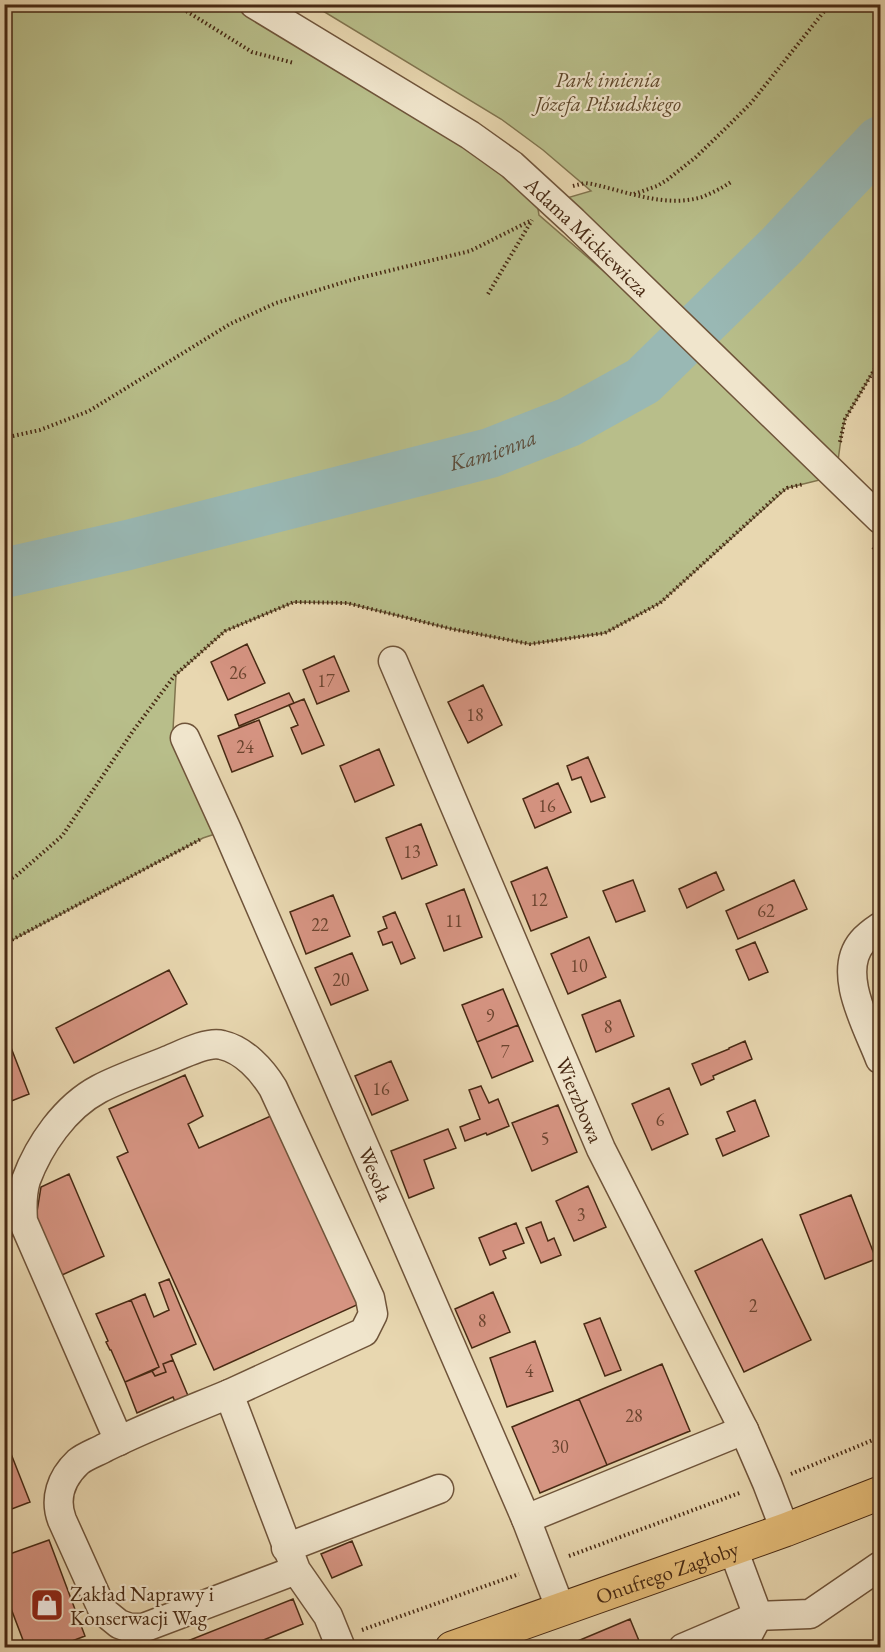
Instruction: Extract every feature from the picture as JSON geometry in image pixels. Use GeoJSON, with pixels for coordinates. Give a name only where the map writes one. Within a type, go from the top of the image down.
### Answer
{"type":"FeatureCollection","features":[{"type":"Feature","properties":{"kind":"main road","name":"Onufrego Zagłoby"},"geometry":{"type":"LineString","coordinates":[[452,1647],[733,1549],[880,1493]]}},
{"type":"Feature","properties":{"kind":"street","name":"Adama Mickiewicza"},"geometry":{"type":"LineString","coordinates":[[254,4],[491,150],[534,184],[880,519]]}},
{"type":"Feature","properties":{"kind":"street","name":"Wierzbowa"},"geometry":{"type":"LineString","coordinates":[[393,662],[601,1149],[744,1430],[785,1530]]}},
{"type":"Feature","properties":{"kind":"street","name":"Wesoła"},"geometry":{"type":"LineString","coordinates":[[185,738],[526,1519],[561,1610]]}},
{"type":"Feature","properties":{"kind":"street"},"geometry":{"type":"LineString","coordinates":[[880,927],[856,950],[852,978],[858,1005],[880,1059]]}},
{"type":"Feature","properties":{"kind":"street"},"geometry":{"type":"LineString","coordinates":[[119,1441],[23,1221],[22,1204],[26,1182],[47,1140],[80,1101],[99,1089],[200,1047],[220,1044],[237,1051],[257,1067],[264,1073],[273,1088],[370,1298],[373,1314],[364,1332],[119,1441],[79,1461],[68,1473],[60,1487],[58,1510],[103,1611],[119,1624],[130,1628],[143,1628],[439,1489]]}},
{"type":"Feature","properties":{"kind":"street"},"geometry":{"type":"LineString","coordinates":[[229,1394],[291,1559],[328,1616],[339,1643]]}},
{"type":"Feature","properties":{"kind":"street"},"geometry":{"type":"LineString","coordinates":[[526,1519],[744,1430]]}},
{"type":"Feature","properties":{"kind":"street"},"geometry":{"type":"LineString","coordinates":[[733,1549],[758,1616],[741,1647]]}},
{"type":"Feature","properties":{"kind":"street"},"geometry":{"type":"LineString","coordinates":[[683,1647],[758,1616],[810,1614],[880,1566]]}},
{"type":"Feature","properties":{"kind":"path"},"geometry":{"type":"LineString","coordinates":[[634,194],[667,180],[727,128],[751,103],[830,4]]}},
{"type":"Feature","properties":{"kind":"path"},"geometry":{"type":"LineString","coordinates":[[572,187],[585,183],[655,200],[676,201],[702,197],[731,183]]}},
{"type":"Feature","properties":{"kind":"path"},"geometry":{"type":"LineString","coordinates":[[4,438],[40,430],[89,411],[221,329],[253,312],[351,280],[470,251],[532,219],[488,294]]}},
{"type":"Feature","properties":{"kind":"path"},"geometry":{"type":"LineString","coordinates":[[836,476],[845,419],[880,360]]}},
{"type":"Feature","properties":{"kind":"path"},"geometry":{"type":"LineString","coordinates":[[4,944],[203,838],[227,830]]}},
{"type":"Feature","properties":{"kind":"path"},"geometry":{"type":"LineString","coordinates":[[339,1643],[544,1564],[767,1483],[880,1437]]}},
{"type":"Feature","properties":{"kind":"green space","name":"Park imienia Józefa Piłsudskiego"},"geometry":{"type":"Polygon","coordinates":[[[5,5],[254,5],[534,184],[539,215],[793,436],[553,202],[591,191],[543,150],[501,119],[313,5],[880,5],[880,360],[845,419],[836,476],[787,488],[660,603],[605,633],[530,644],[452,629],[347,603],[294,602],[225,631],[176,675],[173,730],[227,830],[203,838],[5,944],[5,5]]]}},
{"type":"Feature","properties":{"kind":"building"},"geometry":{"type":"Polygon","coordinates":[[[247,644],[265,683],[228,700],[211,662],[247,644]]]}},
{"type":"Feature","properties":{"kind":"building"},"geometry":{"type":"Polygon","coordinates":[[[334,656],[349,691],[317,704],[303,670],[334,656]]]}},
{"type":"Feature","properties":{"kind":"building"},"geometry":{"type":"Polygon","coordinates":[[[483,685],[502,725],[468,743],[448,702],[483,685]]]}},
{"type":"Feature","properties":{"kind":"building"},"geometry":{"type":"Polygon","coordinates":[[[289,693],[294,703],[239,726],[235,715],[289,693]]]}},
{"type":"Feature","properties":{"kind":"building"},"geometry":{"type":"Polygon","coordinates":[[[304,699],[324,745],[302,754],[291,728],[298,725],[289,705],[304,699]]]}},
{"type":"Feature","properties":{"kind":"building"},"geometry":{"type":"Polygon","coordinates":[[[259,720],[273,756],[232,772],[218,736],[259,720]]]}},
{"type":"Feature","properties":{"kind":"building"},"geometry":{"type":"Polygon","coordinates":[[[379,749],[394,785],[355,802],[340,766],[379,749]]]}},
{"type":"Feature","properties":{"kind":"building"},"geometry":{"type":"Polygon","coordinates":[[[588,757],[605,797],[591,802],[581,777],[572,780],[567,766],[588,757]]]}},
{"type":"Feature","properties":{"kind":"building"},"geometry":{"type":"Polygon","coordinates":[[[558,783],[571,812],[535,828],[523,799],[558,783]]]}},
{"type":"Feature","properties":{"kind":"building"},"geometry":{"type":"Polygon","coordinates":[[[421,824],[437,865],[402,879],[386,838],[421,824]]]}},
{"type":"Feature","properties":{"kind":"building"},"geometry":{"type":"Polygon","coordinates":[[[547,867],[567,917],[531,931],[511,882],[547,867]]]}},
{"type":"Feature","properties":{"kind":"building"},"geometry":{"type":"Polygon","coordinates":[[[716,872],[724,890],[687,908],[679,889],[716,872]]]}},
{"type":"Feature","properties":{"kind":"building"},"geometry":{"type":"Polygon","coordinates":[[[633,880],[645,911],[616,922],[603,891],[633,880]]]}},
{"type":"Feature","properties":{"kind":"building"},"geometry":{"type":"Polygon","coordinates":[[[794,880],[807,909],[738,939],[726,911],[794,880]]]}},
{"type":"Feature","properties":{"kind":"building"},"geometry":{"type":"Polygon","coordinates":[[[464,889],[482,937],[444,951],[426,904],[464,889]]]}},
{"type":"Feature","properties":{"kind":"building"},"geometry":{"type":"Polygon","coordinates":[[[333,895],[350,936],[306,954],[290,912],[333,895]]]}},
{"type":"Feature","properties":{"kind":"building"},"geometry":{"type":"Polygon","coordinates":[[[395,912],[415,958],[401,964],[392,942],[383,945],[378,932],[387,928],[383,917],[395,912]]]}},
{"type":"Feature","properties":{"kind":"building"},"geometry":{"type":"Polygon","coordinates":[[[589,937],[606,977],[568,994],[551,954],[589,937]]]}},
{"type":"Feature","properties":{"kind":"building"},"geometry":{"type":"Polygon","coordinates":[[[755,942],[768,972],[749,980],[736,950],[755,942]]]}},
{"type":"Feature","properties":{"kind":"building"},"geometry":{"type":"Polygon","coordinates":[[[352,953],[368,990],[331,1005],[315,968],[352,953]]]}},
{"type":"Feature","properties":{"kind":"building"},"geometry":{"type":"Polygon","coordinates":[[[169,970],[187,1004],[74,1063],[56,1028],[169,970]]]}},
{"type":"Feature","properties":{"kind":"building"},"geometry":{"type":"Polygon","coordinates":[[[503,989],[518,1025],[477,1042],[462,1005],[503,989]]]}},
{"type":"Feature","properties":{"kind":"building"},"geometry":{"type":"Polygon","coordinates":[[[620,1000],[634,1036],[596,1052],[582,1015],[620,1000]]]}},
{"type":"Feature","properties":{"kind":"building"},"geometry":{"type":"Polygon","coordinates":[[[518,1025],[533,1061],[492,1078],[477,1042],[518,1025]]]}},
{"type":"Feature","properties":{"kind":"building"},"geometry":{"type":"Polygon","coordinates":[[[745,1041],[752,1059],[713,1076],[714,1079],[701,1085],[692,1064],[745,1041]]]}},
{"type":"Feature","properties":{"kind":"building"},"geometry":{"type":"Polygon","coordinates":[[[10,1045],[29,1094],[4,1104],[4,1047],[10,1045]]]}},
{"type":"Feature","properties":{"kind":"building"},"geometry":{"type":"Polygon","coordinates":[[[391,1061],[408,1100],[372,1115],[355,1076],[391,1061]]]}},
{"type":"Feature","properties":{"kind":"building"},"geometry":{"type":"Polygon","coordinates":[[[185,1075],[203,1116],[188,1124],[199,1148],[273,1115],[359,1304],[214,1370],[117,1157],[128,1152],[109,1109],[185,1075]]]}},
{"type":"Feature","properties":{"kind":"building"},"geometry":{"type":"Polygon","coordinates":[[[481,1086],[489,1103],[498,1099],[509,1126],[465,1141],[460,1127],[480,1119],[469,1090],[481,1086]]]}},
{"type":"Feature","properties":{"kind":"building"},"geometry":{"type":"Polygon","coordinates":[[[669,1088],[688,1134],[652,1150],[632,1104],[669,1088]]]}},
{"type":"Feature","properties":{"kind":"building"},"geometry":{"type":"Polygon","coordinates":[[[755,1100],[769,1136],[723,1156],[716,1139],[735,1131],[727,1112],[755,1100]]]}},
{"type":"Feature","properties":{"kind":"building"},"geometry":{"type":"Polygon","coordinates":[[[558,1105],[577,1152],[532,1171],[512,1123],[558,1105]]]}},
{"type":"Feature","properties":{"kind":"building"},"geometry":{"type":"Polygon","coordinates":[[[448,1129],[456,1148],[424,1160],[434,1188],[409,1198],[391,1151],[448,1129]]]}},
{"type":"Feature","properties":{"kind":"building"},"geometry":{"type":"Polygon","coordinates":[[[69,1174],[104,1256],[62,1275],[36,1218],[41,1187],[69,1174]]]}},
{"type":"Feature","properties":{"kind":"building"},"geometry":{"type":"Polygon","coordinates":[[[588,1186],[606,1227],[574,1241],[556,1201],[588,1186]]]}},
{"type":"Feature","properties":{"kind":"building"},"geometry":{"type":"Polygon","coordinates":[[[851,1195],[876,1259],[825,1279],[800,1215],[851,1195]]]}},
{"type":"Feature","properties":{"kind":"building"},"geometry":{"type":"Polygon","coordinates":[[[4,1218],[12,1236],[4,1240],[4,1218]]]}},
{"type":"Feature","properties":{"kind":"building"},"geometry":{"type":"Polygon","coordinates":[[[541,1222],[548,1241],[554,1238],[561,1255],[541,1263],[526,1228],[541,1222]]]}},
{"type":"Feature","properties":{"kind":"building"},"geometry":{"type":"Polygon","coordinates":[[[516,1223],[524,1243],[503,1251],[506,1258],[490,1265],[479,1238],[516,1223]]]}},
{"type":"Feature","properties":{"kind":"building"},"geometry":{"type":"Polygon","coordinates":[[[762,1239],[811,1340],[744,1372],[695,1271],[762,1239]]]}},
{"type":"Feature","properties":{"kind":"building"},"geometry":{"type":"Polygon","coordinates":[[[169,1279],[196,1344],[171,1355],[173,1360],[163,1364],[166,1372],[155,1376],[152,1371],[159,1367],[131,1300],[145,1294],[154,1317],[169,1310],[159,1283],[169,1279]]]}},
{"type":"Feature","properties":{"kind":"building"},"geometry":{"type":"Polygon","coordinates":[[[493,1292],[510,1332],[472,1348],[455,1309],[493,1292]]]}},
{"type":"Feature","properties":{"kind":"building"},"geometry":{"type":"Polygon","coordinates":[[[131,1300],[159,1367],[125,1382],[96,1314],[131,1300]]]}},
{"type":"Feature","properties":{"kind":"building"},"geometry":{"type":"Polygon","coordinates":[[[600,1318],[621,1370],[605,1376],[584,1324],[600,1318]]]}},
{"type":"Feature","properties":{"kind":"building"},"geometry":{"type":"Polygon","coordinates":[[[535,1341],[553,1391],[507,1407],[490,1358],[535,1341]]]}},
{"type":"Feature","properties":{"kind":"building"},"geometry":{"type":"Polygon","coordinates":[[[173,1360],[189,1398],[176,1404],[173,1397],[137,1413],[125,1382],[152,1371],[155,1376],[166,1372],[163,1364],[173,1360]]]}},
{"type":"Feature","properties":{"kind":"building"},"geometry":{"type":"Polygon","coordinates":[[[662,1364],[690,1431],[607,1465],[579,1399],[662,1364]]]}},
{"type":"Feature","properties":{"kind":"building"},"geometry":{"type":"Polygon","coordinates":[[[579,1399],[607,1465],[540,1493],[512,1427],[579,1399]]]}},
{"type":"Feature","properties":{"kind":"building"},"geometry":{"type":"Polygon","coordinates":[[[4,1436],[30,1502],[4,1512],[4,1436]]]}},
{"type":"Feature","properties":{"kind":"building"},"geometry":{"type":"Polygon","coordinates":[[[49,1540],[85,1636],[54,1648],[26,1648],[4,1590],[4,1556],[49,1540]]]}},
{"type":"Feature","properties":{"kind":"building"},"geometry":{"type":"Polygon","coordinates":[[[352,1541],[362,1565],[332,1578],[321,1554],[352,1541]]]}},
{"type":"Feature","properties":{"kind":"building"},"geometry":{"type":"Polygon","coordinates":[[[293,1599],[303,1624],[244,1648],[170,1648],[293,1599]]]}},
{"type":"Feature","properties":{"kind":"building"},"geometry":{"type":"Polygon","coordinates":[[[630,1619],[642,1648],[561,1648],[630,1619]]]}},
{"type":"Feature","properties":{"kind":"waterway","name":"Kamienna"},"geometry":{"type":"LineString","coordinates":[[4,573],[128,545],[490,453],[569,422],[643,381],[782,245],[880,141]]}},
{"type":"Feature","properties":{"kind":"place","name":"Zakład Naprawy i Konserwacji Wag"},"geometry":{"type":"Point","coordinates":[47,1605]}}]}
